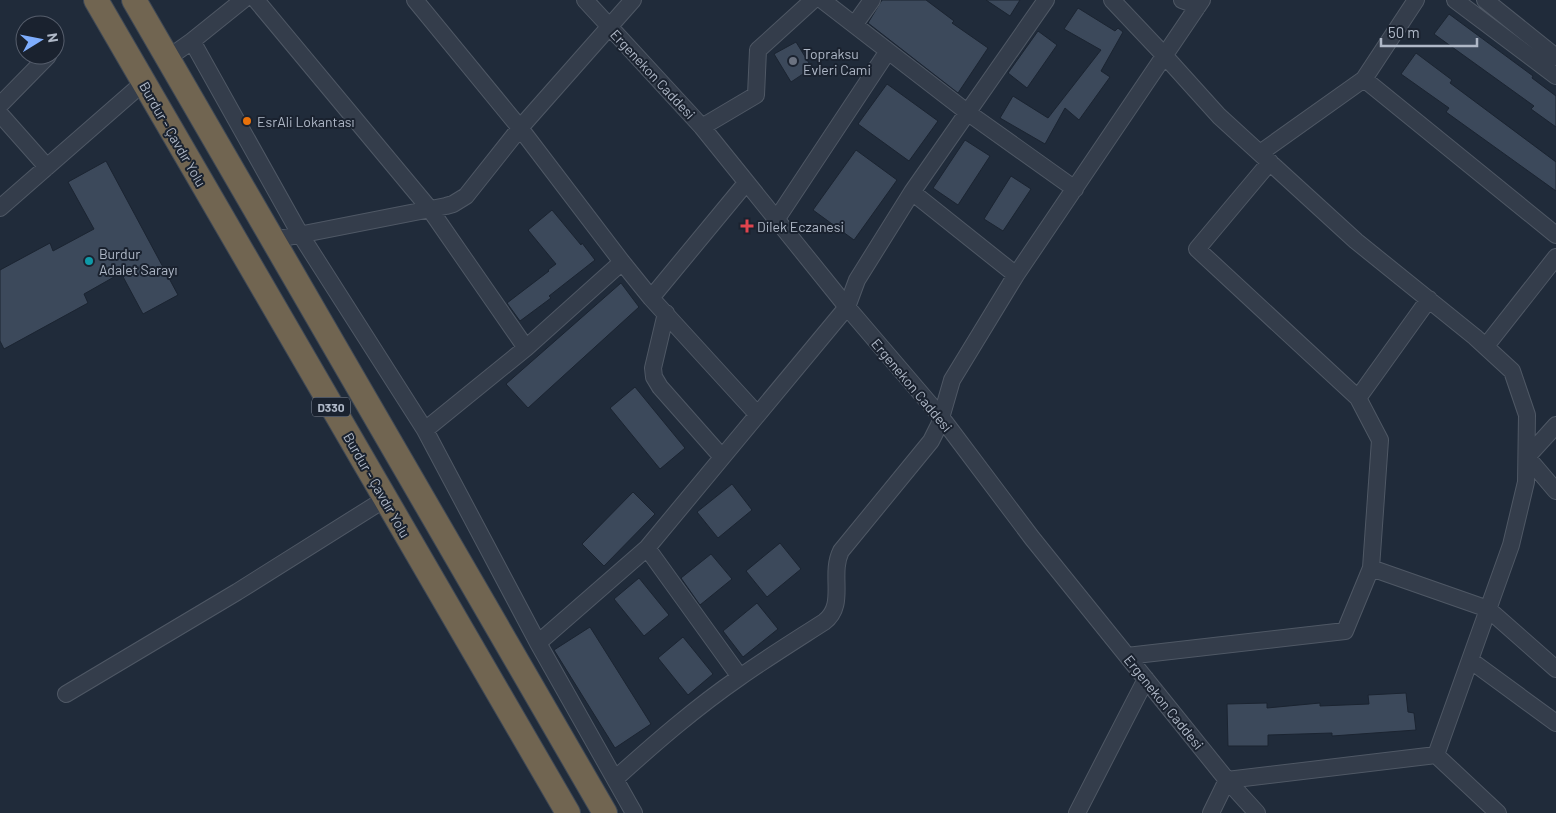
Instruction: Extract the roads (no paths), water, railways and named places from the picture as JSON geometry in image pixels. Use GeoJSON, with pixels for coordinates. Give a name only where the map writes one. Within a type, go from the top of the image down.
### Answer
{"type":"FeatureCollection","features":[{"type":"Feature","properties":{"kind":"highway","name":"Burdur - Çavdır Yolu"},"geometry":{"type":"LineString","coordinates":[[96,0],[568,813]]}},
{"type":"Feature","properties":{"kind":"highway","name":"D330"},"geometry":{"type":"LineString","coordinates":[[134,0],[605,813]]}},
{"type":"Feature","properties":{"kind":"street"},"geometry":{"type":"LineString","coordinates":[[168,58],[243,0]]}},
{"type":"Feature","properties":{"kind":"street"},"geometry":{"type":"LineString","coordinates":[[256,0],[429,208],[526,348]]}},
{"type":"Feature","properties":{"kind":"street"},"geometry":{"type":"LineString","coordinates":[[415,0],[520,128],[651,298],[757,414]]}},
{"type":"Feature","properties":{"kind":"street","name":"Ergenekon Caddesi"},"geometry":{"type":"LineString","coordinates":[[585,0],[702,127],[847,307],[941,417],[1032,538],[1227,780],[1257,813]]}},
{"type":"Feature","properties":{"kind":"street"},"geometry":{"type":"LineString","coordinates":[[273,240],[453,204],[466,196],[520,128],[633,0]]}},
{"type":"Feature","properties":{"kind":"street"},"geometry":{"type":"LineString","coordinates":[[702,127],[756,95],[758,50],[813,0]]}},
{"type":"Feature","properties":{"kind":"street"},"geometry":{"type":"LineString","coordinates":[[822,0],[967,112],[1075,189]]}},
{"type":"Feature","properties":{"kind":"street"},"geometry":{"type":"LineString","coordinates":[[855,24],[872,0]]}},
{"type":"Feature","properties":{"kind":"street"},"geometry":{"type":"LineString","coordinates":[[538,643],[646,548],[847,307],[857,280],[912,192],[1046,0]]}},
{"type":"Feature","properties":{"kind":"street"},"geometry":{"type":"LineString","coordinates":[[1112,0],[1220,116],[1356,241],[1486,346],[1512,371],[1527,414],[1526,482],[1512,545],[1436,754]]}},
{"type":"Feature","properties":{"kind":"street"},"geometry":{"type":"LineString","coordinates":[[615,780],[684,718],[740,677],[824,622],[832,614],[836,604],[835,569],[841,552],[925,450],[936,432],[952,380],[1016,275],[1200,3],[1182,0]]}},
{"type":"Feature","properties":{"kind":"street"},"geometry":{"type":"LineString","coordinates":[[1127,656],[1345,631],[1371,568],[1380,440],[1358,398],[1197,249],[1265,157],[1364,79],[1416,0]]}},
{"type":"Feature","properties":{"kind":"street"},"geometry":{"type":"LineString","coordinates":[[1455,0],[1556,76]]}},
{"type":"Feature","properties":{"kind":"street"},"geometry":{"type":"LineString","coordinates":[[1485,0],[1556,57]]}},
{"type":"Feature","properties":{"kind":"street"},"geometry":{"type":"LineString","coordinates":[[192,41],[300,234],[425,430],[538,643],[634,813]]}},
{"type":"Feature","properties":{"kind":"street"},"geometry":{"type":"LineString","coordinates":[[776,220],[888,51]]}},
{"type":"Feature","properties":{"kind":"street"},"geometry":{"type":"LineString","coordinates":[[0,105],[39,65]]}},
{"type":"Feature","properties":{"kind":"street"},"geometry":{"type":"LineString","coordinates":[[1364,79],[1556,235]]}},
{"type":"Feature","properties":{"kind":"street"},"geometry":{"type":"LineString","coordinates":[[0,208],[143,83]]}},
{"type":"Feature","properties":{"kind":"street"},"geometry":{"type":"LineString","coordinates":[[0,114],[47,167]]}},
{"type":"Feature","properties":{"kind":"street"},"geometry":{"type":"LineString","coordinates":[[651,298],[746,183]]}},
{"type":"Feature","properties":{"kind":"street"},"geometry":{"type":"LineString","coordinates":[[912,192],[1016,275]]}},
{"type":"Feature","properties":{"kind":"street"},"geometry":{"type":"LineString","coordinates":[[1486,346],[1556,257]]}},
{"type":"Feature","properties":{"kind":"street"},"geometry":{"type":"LineString","coordinates":[[425,430],[526,348],[622,262]]}},
{"type":"Feature","properties":{"kind":"street"},"geometry":{"type":"LineString","coordinates":[[1358,398],[1429,299]]}},
{"type":"Feature","properties":{"kind":"street"},"geometry":{"type":"LineString","coordinates":[[666,314],[653,368],[654,377],[660,387],[721,456]]}},
{"type":"Feature","properties":{"kind":"street"},"geometry":{"type":"LineString","coordinates":[[1527,457],[1556,425]]}},
{"type":"Feature","properties":{"kind":"street"},"geometry":{"type":"LineString","coordinates":[[1527,457],[1556,491]]}},
{"type":"Feature","properties":{"kind":"street"},"geometry":{"type":"LineString","coordinates":[[66,694],[237,592],[385,499]]}},
{"type":"Feature","properties":{"kind":"street"},"geometry":{"type":"LineString","coordinates":[[646,548],[740,677]]}},
{"type":"Feature","properties":{"kind":"street"},"geometry":{"type":"LineString","coordinates":[[1371,568],[1488,609],[1556,669]]}},
{"type":"Feature","properties":{"kind":"street"},"geometry":{"type":"LineString","coordinates":[[1470,660],[1556,723]]}},
{"type":"Feature","properties":{"kind":"street"},"geometry":{"type":"LineString","coordinates":[[1077,813],[1146,679]]}},
{"type":"Feature","properties":{"kind":"street"},"geometry":{"type":"LineString","coordinates":[[1211,813],[1227,780],[1436,754]]}},
{"type":"Feature","properties":{"kind":"street"},"geometry":{"type":"LineString","coordinates":[[1436,754],[1498,813]]}},
{"type":"Feature","properties":{"kind":"place","name":"Topraksu Evleri Cami"},"geometry":{"type":"Point","coordinates":[793,61]}},
{"type":"Feature","properties":{"kind":"place","name":"EsrAli Lokantası"},"geometry":{"type":"Point","coordinates":[247,121]}},
{"type":"Feature","properties":{"kind":"place","name":"Dilek Eczanesi"},"geometry":{"type":"Point","coordinates":[747,226]}},
{"type":"Feature","properties":{"kind":"place","name":"Burdur Adalet Sarayı"},"geometry":{"type":"Point","coordinates":[89,261]}}]}
